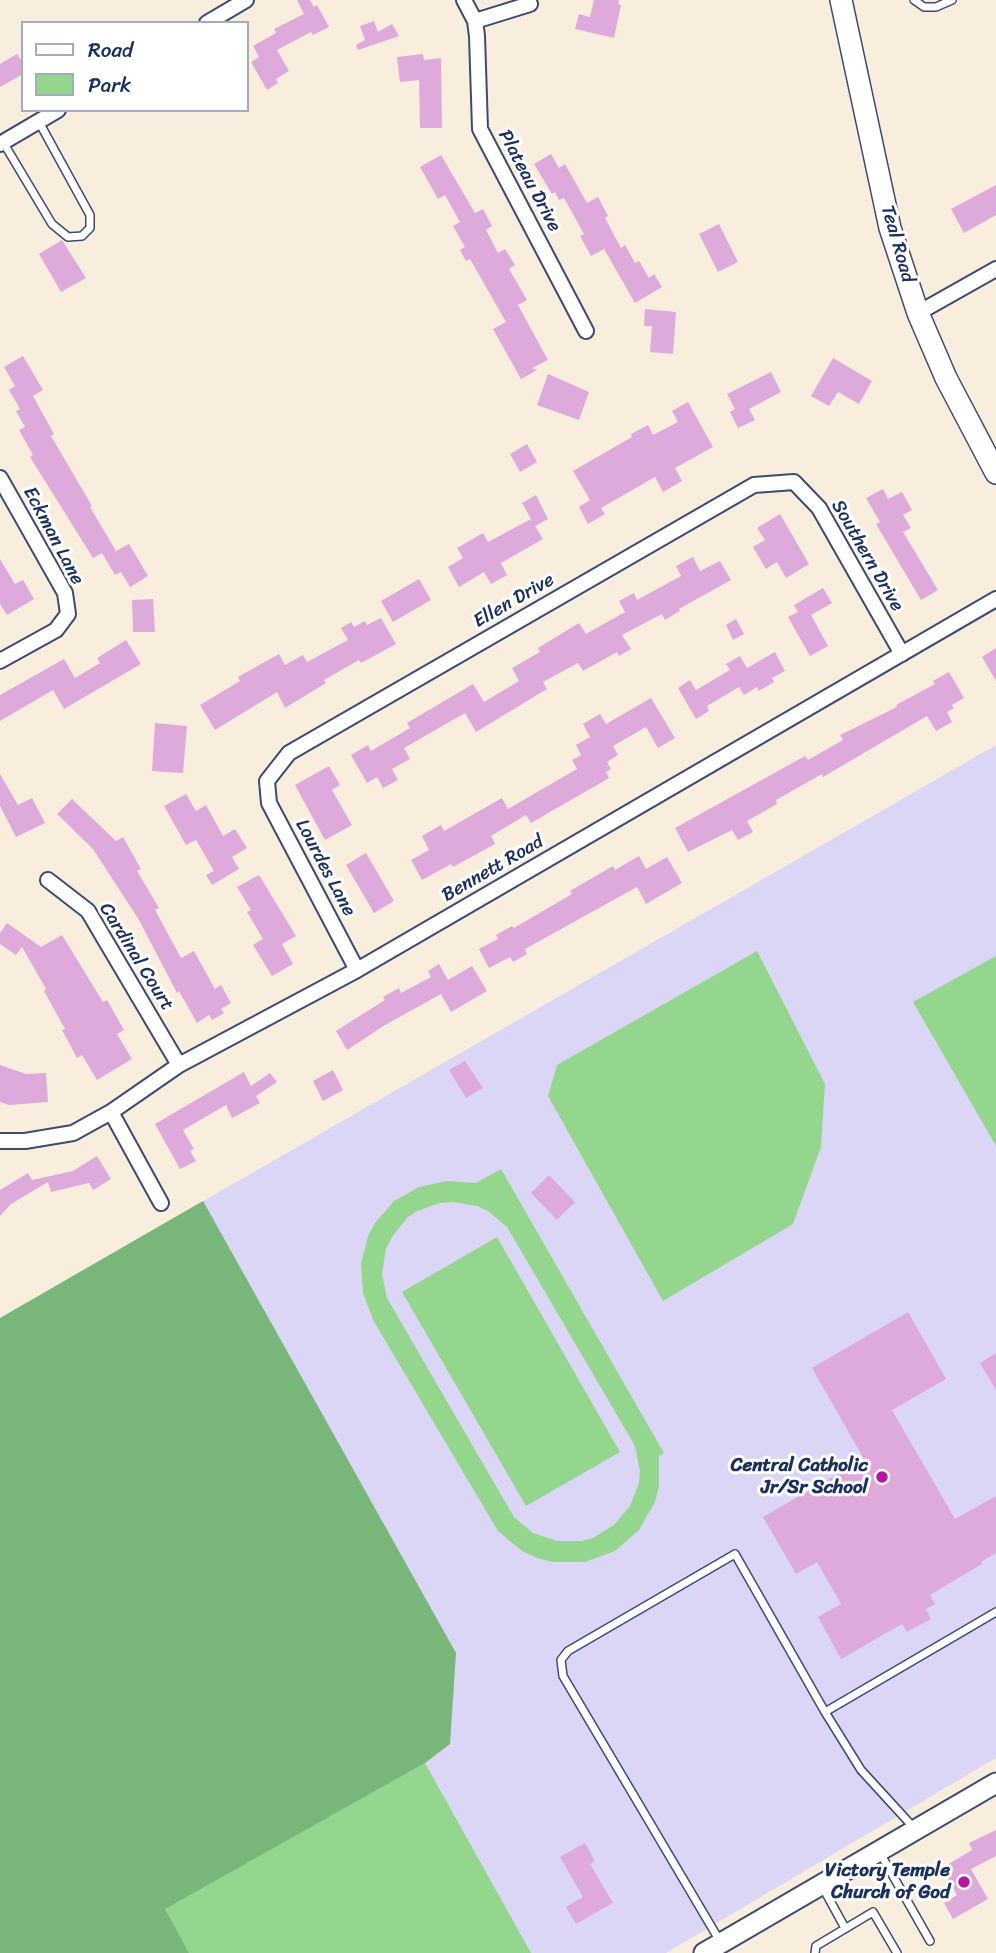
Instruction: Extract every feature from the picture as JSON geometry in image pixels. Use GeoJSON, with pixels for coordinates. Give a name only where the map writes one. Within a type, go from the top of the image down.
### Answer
{"type":"FeatureCollection","features":[{"type":"Feature","properties":{"kind":"main road","name":"Teal Road"},"geometry":{"type":"LineString","coordinates":[[841,0],[890,228],[918,313],[946,378],[996,473]]}},
{"type":"Feature","properties":{"kind":"street"},"geometry":{"type":"LineString","coordinates":[[210,21],[246,0]]}},
{"type":"Feature","properties":{"kind":"street","name":"Plateau Drive"},"geometry":{"type":"LineString","coordinates":[[464,0],[475,21],[480,129],[586,331]]}},
{"type":"Feature","properties":{"kind":"street"},"geometry":{"type":"LineString","coordinates":[[475,21],[530,4]]}},
{"type":"Feature","properties":{"kind":"street"},"geometry":{"type":"LineString","coordinates":[[2,143],[55,112]]}},
{"type":"Feature","properties":{"kind":"street"},"geometry":{"type":"LineString","coordinates":[[918,313],[996,269]]}},
{"type":"Feature","properties":{"kind":"street","name":"Eckman Lane"},"geometry":{"type":"LineString","coordinates":[[0,478],[65,593],[68,614],[56,630],[0,662]]}},
{"type":"Feature","properties":{"kind":"street","name":"Southern Drive"},"geometry":{"type":"LineString","coordinates":[[793,482],[819,508],[902,654]]}},
{"type":"Feature","properties":{"kind":"street","name":"Ellen Drive"},"geometry":{"type":"LineString","coordinates":[[267,781],[289,753],[754,485],[793,482]]}},
{"type":"Feature","properties":{"kind":"street","name":"Bennett Road"},"geometry":{"type":"LineString","coordinates":[[0,1141],[25,1141],[72,1133],[111,1112],[179,1065],[356,970],[996,599]]}},
{"type":"Feature","properties":{"kind":"street","name":"Lourdes Lane"},"geometry":{"type":"LineString","coordinates":[[267,781],[269,803],[356,970]]}},
{"type":"Feature","properties":{"kind":"street","name":"Cardinal Court"},"geometry":{"type":"LineString","coordinates":[[48,880],[88,911],[179,1065]]}},
{"type":"Feature","properties":{"kind":"street"},"geometry":{"type":"LineString","coordinates":[[111,1112],[161,1203]]}},
{"type":"Feature","properties":{"kind":"street"},"geometry":{"type":"LineString","coordinates":[[713,1948],[996,1783]]}},
{"type":"Feature","properties":{"kind":"lane"},"geometry":{"type":"LineString","coordinates":[[914,0],[924,7],[936,7],[952,0]]}},
{"type":"Feature","properties":{"kind":"lane"},"geometry":{"type":"LineString","coordinates":[[2,143],[52,224],[68,237],[82,236],[90,228],[90,215],[39,121]]}},
{"type":"Feature","properties":{"kind":"lane"},"geometry":{"type":"LineString","coordinates":[[713,1948],[564,1676],[561,1660],[568,1651],[734,1554],[861,1770],[917,1830]]}},
{"type":"Feature","properties":{"kind":"lane"},"geometry":{"type":"LineString","coordinates":[[825,1712],[996,1612]]}},
{"type":"Feature","properties":{"kind":"lane"},"geometry":{"type":"LineString","coordinates":[[879,1852],[930,1941]]}},
{"type":"Feature","properties":{"kind":"lane"},"geometry":{"type":"LineString","coordinates":[[821,1885],[845,1928]]}},
{"type":"Feature","properties":{"kind":"lane"},"geometry":{"type":"LineString","coordinates":[[815,1953],[816,1947],[873,1912],[897,1953]]}},
{"type":"Feature","properties":{"kind":"shaded area"},"geometry":{"type":"Polygon","coordinates":[[[996,745],[996,1758],[666,1953],[0,1953],[0,1318],[996,745]]]}},
{"type":"Feature","properties":{"kind":"green space"},"geometry":{"type":"Polygon","coordinates":[[[757,951],[825,1084],[821,1147],[793,1224],[663,1301],[548,1096],[557,1065],[757,951]]]}},
{"type":"Feature","properties":{"kind":"green space"},"geometry":{"type":"Polygon","coordinates":[[[996,956],[996,1146],[913,1002],[996,956]]]}},
{"type":"Feature","properties":{"kind":"green space"},"geometry":{"type":"Polygon","coordinates":[[[501,1169],[664,1453],[659,1456],[659,1486],[655,1502],[639,1530],[615,1551],[585,1562],[553,1562],[537,1558],[522,1551],[498,1531],[373,1320],[363,1293],[361,1264],[368,1236],[375,1223],[394,1201],[419,1187],[447,1181],[476,1183],[501,1169]],[[440,1203],[417,1211],[407,1218],[386,1249],[382,1274],[387,1298],[514,1517],[533,1533],[557,1541],[593,1538],[614,1525],[630,1506],[639,1483],[640,1471],[635,1446],[507,1227],[488,1211],[477,1206],[440,1203]]]}},
{"type":"Feature","properties":{"kind":"green space"},"geometry":{"type":"Polygon","coordinates":[[[203,1201],[456,1653],[450,1744],[425,1763],[165,1909],[189,1953],[0,1953],[0,1318],[203,1201]]]}},
{"type":"Feature","properties":{"kind":"green space"},"geometry":{"type":"Polygon","coordinates":[[[497,1237],[620,1452],[526,1506],[402,1292],[497,1237]]]}},
{"type":"Feature","properties":{"kind":"green space"},"geometry":{"type":"Polygon","coordinates":[[[425,1763],[531,1953],[189,1953],[164,1909],[425,1763]]]}},
{"type":"Feature","properties":{"kind":"building"},"geometry":{"type":"Polygon","coordinates":[[[297,0],[310,0],[314,7],[317,5],[329,27],[313,35],[311,32],[277,50],[289,71],[276,79],[278,83],[267,90],[251,62],[259,57],[253,46],[276,33],[274,29],[304,14],[297,0]]]}},
{"type":"Feature","properties":{"kind":"building"},"geometry":{"type":"Polygon","coordinates":[[[594,0],[619,0],[618,4],[621,5],[614,38],[575,29],[579,14],[590,17],[594,0]]]}},
{"type":"Feature","properties":{"kind":"building"},"geometry":{"type":"Polygon","coordinates":[[[374,21],[378,32],[392,24],[399,36],[358,50],[356,45],[365,40],[360,26],[374,21]]]}},
{"type":"Feature","properties":{"kind":"building"},"geometry":{"type":"Polygon","coordinates":[[[17,54],[21,60],[21,75],[0,87],[0,64],[17,54]]]}},
{"type":"Feature","properties":{"kind":"building"},"geometry":{"type":"Polygon","coordinates":[[[423,54],[424,60],[441,58],[442,128],[420,128],[419,80],[400,82],[397,57],[423,54]]]}},
{"type":"Feature","properties":{"kind":"building"},"geometry":{"type":"Polygon","coordinates":[[[551,154],[559,168],[565,164],[587,203],[598,197],[608,216],[605,218],[621,248],[625,245],[635,263],[639,261],[649,278],[654,274],[662,287],[635,303],[604,249],[591,256],[580,236],[584,234],[564,198],[559,200],[555,192],[552,194],[534,164],[551,154]]]}},
{"type":"Feature","properties":{"kind":"building"},"geometry":{"type":"Polygon","coordinates":[[[441,155],[475,213],[483,209],[492,226],[486,230],[498,253],[505,249],[515,265],[509,269],[527,300],[518,305],[548,360],[532,368],[537,370],[521,379],[493,329],[506,322],[470,259],[466,261],[460,250],[465,247],[453,226],[460,222],[445,195],[438,199],[420,167],[441,155]]]}},
{"type":"Feature","properties":{"kind":"building"},"geometry":{"type":"Polygon","coordinates":[[[996,185],[996,215],[964,233],[951,209],[996,185]]]}},
{"type":"Feature","properties":{"kind":"building"},"geometry":{"type":"Polygon","coordinates":[[[719,224],[738,262],[718,272],[699,234],[719,224]]]}},
{"type":"Feature","properties":{"kind":"building"},"geometry":{"type":"Polygon","coordinates":[[[62,240],[86,278],[61,292],[39,254],[62,240]]]}},
{"type":"Feature","properties":{"kind":"building"},"geometry":{"type":"Polygon","coordinates":[[[645,309],[676,312],[673,354],[650,352],[652,326],[644,326],[645,309]]]}},
{"type":"Feature","properties":{"kind":"building"},"geometry":{"type":"Polygon","coordinates":[[[23,356],[43,390],[33,396],[54,434],[51,436],[92,506],[90,507],[116,551],[129,544],[148,576],[130,587],[121,572],[115,575],[102,553],[93,558],[30,457],[33,455],[19,430],[25,427],[16,411],[20,409],[9,390],[15,386],[4,367],[23,356]]]}},
{"type":"Feature","properties":{"kind":"building"},"geometry":{"type":"Polygon","coordinates":[[[833,358],[872,381],[859,404],[838,392],[829,406],[811,396],[833,358]]]}},
{"type":"Feature","properties":{"kind":"building"},"geometry":{"type":"Polygon","coordinates":[[[771,372],[781,392],[749,409],[755,420],[738,428],[730,412],[735,409],[727,394],[771,372]]]}},
{"type":"Feature","properties":{"kind":"building"},"geometry":{"type":"Polygon","coordinates":[[[548,374],[589,392],[579,420],[537,405],[548,374]]]}},
{"type":"Feature","properties":{"kind":"building"},"geometry":{"type":"Polygon","coordinates":[[[688,402],[713,447],[675,468],[682,481],[663,492],[655,477],[601,508],[605,514],[588,524],[579,507],[590,500],[573,471],[648,425],[653,435],[678,422],[672,411],[688,402]]]}},
{"type":"Feature","properties":{"kind":"building"},"geometry":{"type":"Polygon","coordinates":[[[527,444],[537,462],[520,472],[510,454],[527,444]]]}},
{"type":"Feature","properties":{"kind":"building"},"geometry":{"type":"Polygon","coordinates":[[[883,489],[888,499],[902,492],[912,510],[903,515],[911,528],[903,532],[938,590],[921,600],[876,524],[880,522],[866,498],[883,489]]]}},
{"type":"Feature","properties":{"kind":"building"},"geometry":{"type":"Polygon","coordinates":[[[536,495],[548,519],[535,526],[543,539],[501,563],[507,575],[491,584],[484,572],[459,587],[448,567],[463,558],[457,548],[483,533],[488,542],[531,519],[522,503],[536,495]]]}},
{"type":"Feature","properties":{"kind":"building"},"geometry":{"type":"Polygon","coordinates":[[[780,514],[809,564],[786,578],[777,562],[766,569],[753,547],[765,540],[757,528],[780,514]]]}},
{"type":"Feature","properties":{"kind":"building"},"geometry":{"type":"Polygon","coordinates":[[[693,557],[700,571],[720,561],[731,580],[679,609],[680,611],[665,620],[662,614],[622,635],[631,649],[619,656],[617,652],[583,671],[578,663],[543,682],[547,689],[476,732],[465,713],[404,748],[410,759],[392,769],[398,780],[383,788],[377,777],[367,783],[351,755],[368,745],[371,751],[410,728],[407,723],[473,684],[484,702],[519,681],[512,668],[540,652],[538,648],[579,623],[586,634],[625,612],[619,601],[634,593],[637,600],[681,576],[676,566],[693,557]]]}},
{"type":"Feature","properties":{"kind":"building"},"geometry":{"type":"Polygon","coordinates":[[[0,559],[15,584],[23,580],[34,599],[7,615],[0,604],[0,559]]]}},
{"type":"Feature","properties":{"kind":"building"},"geometry":{"type":"Polygon","coordinates":[[[419,579],[431,600],[393,622],[381,601],[419,579]]]}},
{"type":"Feature","properties":{"kind":"building"},"geometry":{"type":"Polygon","coordinates":[[[823,588],[832,603],[811,615],[828,646],[810,656],[788,617],[798,612],[794,605],[823,588]]]}},
{"type":"Feature","properties":{"kind":"building"},"geometry":{"type":"Polygon","coordinates":[[[153,599],[155,632],[133,632],[132,600],[153,599]]]}},
{"type":"Feature","properties":{"kind":"building"},"geometry":{"type":"Polygon","coordinates":[[[381,618],[396,644],[361,663],[359,660],[324,680],[326,683],[285,708],[277,692],[215,730],[200,705],[240,681],[238,677],[279,654],[285,665],[303,655],[307,662],[348,640],[341,628],[351,622],[354,627],[365,621],[367,625],[381,618]]]}},
{"type":"Feature","properties":{"kind":"building"},"geometry":{"type":"Polygon","coordinates":[[[736,619],[744,634],[733,640],[726,625],[736,619]]]}},
{"type":"Feature","properties":{"kind":"building"},"geometry":{"type":"Polygon","coordinates":[[[126,640],[141,664],[64,709],[53,690],[0,721],[0,695],[64,659],[75,678],[100,663],[97,658],[126,640]]]}},
{"type":"Feature","properties":{"kind":"building"},"geometry":{"type":"Polygon","coordinates":[[[996,648],[996,681],[982,657],[996,648]]]}},
{"type":"Feature","properties":{"kind":"building"},"geometry":{"type":"Polygon","coordinates":[[[775,652],[785,671],[772,678],[774,682],[759,691],[757,687],[744,695],[739,687],[707,706],[709,711],[696,719],[678,688],[690,680],[696,690],[730,670],[726,664],[740,656],[747,668],[775,652]]]}},
{"type":"Feature","properties":{"kind":"building"},"geometry":{"type":"Polygon","coordinates":[[[949,672],[964,698],[952,705],[954,708],[947,712],[952,722],[936,731],[927,716],[823,777],[822,774],[776,800],[777,804],[747,821],[753,832],[738,840],[732,830],[688,852],[675,828],[805,756],[808,760],[843,740],[840,735],[897,707],[896,705],[935,684],[933,681],[949,672]]]}},
{"type":"Feature","properties":{"kind":"building"},"geometry":{"type":"Polygon","coordinates":[[[651,698],[675,738],[658,748],[646,727],[613,746],[618,755],[607,762],[611,769],[606,772],[609,778],[531,823],[526,815],[491,836],[495,844],[422,880],[411,860],[429,850],[422,836],[441,825],[444,831],[502,798],[508,809],[577,769],[572,760],[581,755],[576,745],[590,737],[583,724],[600,714],[606,724],[651,698]]]}},
{"type":"Feature","properties":{"kind":"building"},"geometry":{"type":"Polygon","coordinates":[[[155,723],[187,726],[183,773],[152,771],[155,723]]]}},
{"type":"Feature","properties":{"kind":"building"},"geometry":{"type":"Polygon","coordinates":[[[329,766],[340,785],[332,790],[352,825],[325,840],[295,785],[329,766]]]}},
{"type":"Feature","properties":{"kind":"building"},"geometry":{"type":"Polygon","coordinates":[[[0,774],[18,805],[32,798],[45,823],[16,837],[0,806],[0,774]]]}},
{"type":"Feature","properties":{"kind":"building"},"geometry":{"type":"Polygon","coordinates":[[[186,794],[196,811],[206,805],[223,836],[235,829],[247,848],[232,857],[239,869],[212,885],[206,875],[214,871],[196,840],[186,845],[164,806],[186,794]]]}},
{"type":"Feature","properties":{"kind":"building"},"geometry":{"type":"Polygon","coordinates":[[[72,799],[116,841],[123,837],[141,869],[137,871],[159,908],[155,910],[181,958],[194,951],[215,989],[221,985],[231,1003],[221,1009],[224,1013],[212,1020],[209,1015],[197,1023],[179,991],[177,993],[139,920],[93,849],[57,814],[72,799]]]}},
{"type":"Feature","properties":{"kind":"building"},"geometry":{"type":"Polygon","coordinates":[[[366,853],[394,901],[374,913],[346,865],[366,853]]]}},
{"type":"Feature","properties":{"kind":"building"},"geometry":{"type":"Polygon","coordinates":[[[639,856],[646,869],[667,857],[682,883],[646,904],[637,887],[525,949],[527,954],[513,962],[510,957],[489,968],[479,949],[498,939],[496,935],[512,926],[514,928],[572,894],[570,891],[613,866],[615,870],[639,856]]]}},
{"type":"Feature","properties":{"kind":"building"},"geometry":{"type":"Polygon","coordinates":[[[259,875],[296,936],[282,944],[293,964],[272,976],[253,945],[263,939],[247,912],[251,910],[237,887],[259,875]]]}},
{"type":"Feature","properties":{"kind":"building"},"geometry":{"type":"Polygon","coordinates":[[[7,923],[41,947],[62,935],[103,1002],[107,1000],[124,1030],[117,1034],[132,1059],[97,1080],[82,1055],[77,1058],[44,991],[46,989],[22,947],[16,955],[0,944],[0,933],[7,923]]]}},
{"type":"Feature","properties":{"kind":"building"},"geometry":{"type":"Polygon","coordinates":[[[439,964],[448,980],[472,966],[487,991],[451,1012],[441,994],[347,1050],[336,1031],[385,1000],[383,997],[399,988],[401,993],[431,977],[428,971],[439,964]]]}},
{"type":"Feature","properties":{"kind":"building"},"geometry":{"type":"Polygon","coordinates":[[[465,1061],[483,1088],[466,1098],[449,1070],[465,1061]]]}},
{"type":"Feature","properties":{"kind":"building"},"geometry":{"type":"Polygon","coordinates":[[[0,1065],[26,1074],[46,1073],[48,1102],[9,1105],[0,1102],[0,1065]]]}},
{"type":"Feature","properties":{"kind":"building"},"geometry":{"type":"Polygon","coordinates":[[[333,1070],[343,1090],[323,1101],[313,1081],[333,1070]]]}},
{"type":"Feature","properties":{"kind":"building"},"geometry":{"type":"Polygon","coordinates":[[[244,1072],[251,1086],[270,1073],[277,1082],[256,1096],[260,1103],[232,1118],[226,1105],[183,1130],[194,1149],[190,1151],[196,1161],[180,1169],[155,1124],[244,1072]]]}},
{"type":"Feature","properties":{"kind":"building"},"geometry":{"type":"Polygon","coordinates":[[[97,1156],[111,1179],[93,1190],[89,1183],[51,1192],[48,1182],[11,1204],[0,1216],[0,1190],[28,1173],[32,1180],[73,1171],[97,1156]]]}},
{"type":"Feature","properties":{"kind":"building"},"geometry":{"type":"Polygon","coordinates":[[[549,1175],[575,1202],[557,1220],[531,1193],[549,1175]]]}},
{"type":"Feature","properties":{"kind":"building","name":"Central Catholic Jr/Sr School"},"geometry":{"type":"Polygon","coordinates":[[[908,1312],[946,1379],[892,1410],[955,1519],[996,1496],[996,1553],[930,1595],[935,1604],[926,1609],[931,1619],[907,1632],[902,1624],[841,1659],[818,1617],[841,1604],[817,1562],[796,1574],[763,1517],[864,1459],[812,1368],[908,1312]]]}},
{"type":"Feature","properties":{"kind":"building"},"geometry":{"type":"Polygon","coordinates":[[[996,1353],[996,1390],[980,1363],[996,1353]]]}},
{"type":"Feature","properties":{"kind":"building","name":"Victory Temple Church of God"},"geometry":{"type":"Polygon","coordinates":[[[996,1830],[996,1856],[971,1869],[988,1899],[953,1919],[944,1903],[957,1895],[942,1868],[972,1850],[969,1843],[996,1830]]]}},
{"type":"Feature","properties":{"kind":"building"},"geometry":{"type":"Polygon","coordinates":[[[585,1843],[595,1861],[590,1864],[613,1903],[576,1924],[566,1907],[583,1897],[560,1857],[585,1843]]]}},
{"type":"Feature","properties":{"kind":"place","name":"Central Catholic Jr/Sr School"},"geometry":{"type":"Point","coordinates":[882,1477]}},
{"type":"Feature","properties":{"kind":"place","name":"Victory Temple Church of God"},"geometry":{"type":"Point","coordinates":[964,1882]}}]}
